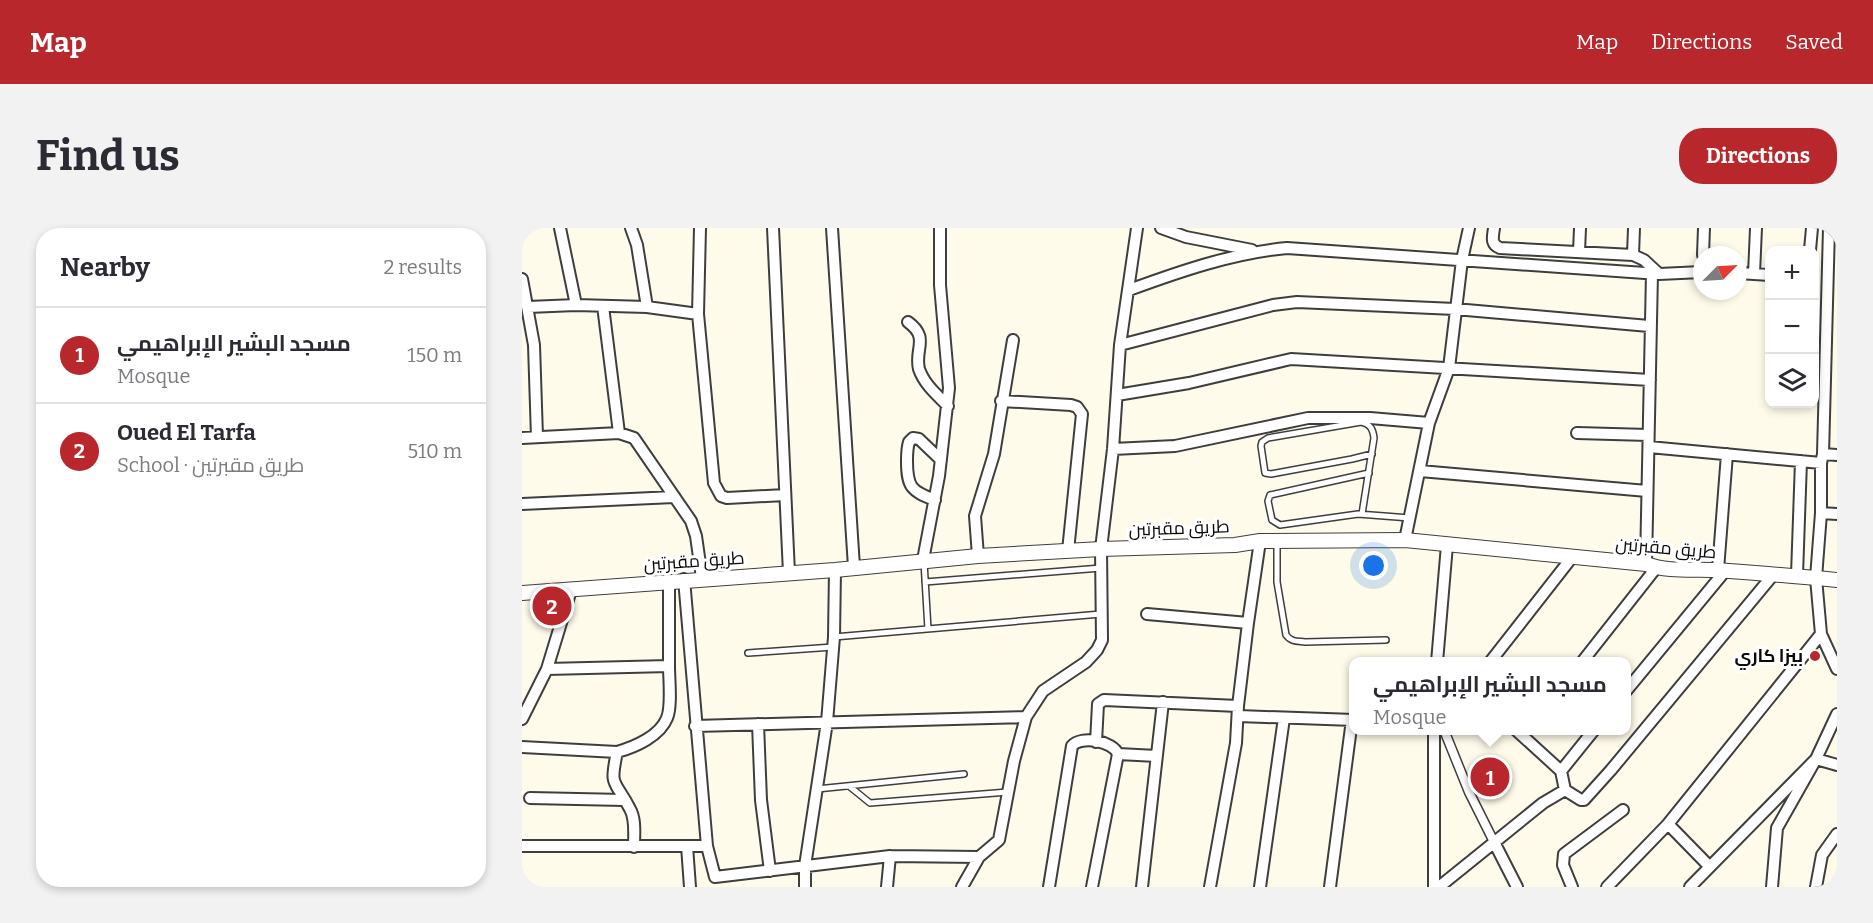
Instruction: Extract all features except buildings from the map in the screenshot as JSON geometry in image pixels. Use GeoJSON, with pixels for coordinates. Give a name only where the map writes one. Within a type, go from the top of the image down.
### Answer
{"type":"FeatureCollection","features":[{"type":"Feature","properties":{"kind":"street"},"geometry":{"type":"LineString","coordinates":[[560,228],[576,305]]}},
{"type":"Feature","properties":{"kind":"street"},"geometry":{"type":"LineString","coordinates":[[631,228],[637,245],[647,307]]}},
{"type":"Feature","properties":{"kind":"street"},"geometry":{"type":"LineString","coordinates":[[700,228],[698,314],[713,474],[717,492],[721,496],[734,498],[785,495]]}},
{"type":"Feature","properties":{"kind":"street"},"geometry":{"type":"LineString","coordinates":[[773,228],[789,573]]}},
{"type":"Feature","properties":{"kind":"street"},"geometry":{"type":"LineString","coordinates":[[832,228],[854,567]]}},
{"type":"Feature","properties":{"kind":"street"},"geometry":{"type":"LineString","coordinates":[[923,560],[935,500],[949,388],[940,285],[940,228]]}},
{"type":"Feature","properties":{"kind":"street"},"geometry":{"type":"LineString","coordinates":[[962,887],[979,857],[999,840],[1026,717],[1043,691],[1086,662],[1097,650],[1102,640],[1101,549],[1113,449],[1120,345],[1137,228]]}},
{"type":"Feature","properties":{"kind":"street"},"geometry":{"type":"LineString","coordinates":[[1161,228],[1186,237],[1255,251]]}},
{"type":"Feature","properties":{"kind":"street"},"geometry":{"type":"LineString","coordinates":[[1405,540],[1429,423],[1449,368],[1462,260],[1469,228]]}},
{"type":"Feature","properties":{"kind":"street"},"geometry":{"type":"LineString","coordinates":[[1494,228],[1493,242],[1500,248],[1634,255],[1644,260],[1656,273]]}},
{"type":"Feature","properties":{"kind":"street"},"geometry":{"type":"LineString","coordinates":[[1579,252],[1580,228]]}},
{"type":"Feature","properties":{"kind":"street"},"geometry":{"type":"LineString","coordinates":[[1634,228],[1634,255]]}},
{"type":"Feature","properties":{"kind":"street"},"geometry":{"type":"LineString","coordinates":[[1703,246],[1704,228]]}},
{"type":"Feature","properties":{"kind":"street"},"geometry":{"type":"LineString","coordinates":[[1754,274],[1756,228]]}},
{"type":"Feature","properties":{"kind":"street"},"geometry":{"type":"LineString","coordinates":[[1810,246],[1812,228]]}},
{"type":"Feature","properties":{"kind":"street"},"geometry":{"type":"LineString","coordinates":[[1829,228],[1832,264],[1826,278],[1821,513],[1816,578],[1821,634],[1837,669]]}},
{"type":"Feature","properties":{"kind":"street"},"geometry":{"type":"LineString","coordinates":[[1129,290],[1192,268],[1255,251],[1304,248],[1656,273],[1693,272]]}},
{"type":"Feature","properties":{"kind":"street"},"geometry":{"type":"LineString","coordinates":[[1586,657],[1651,566],[1647,491],[1649,326],[1656,273]]}},
{"type":"Feature","properties":{"kind":"street"},"geometry":{"type":"LineString","coordinates":[[1747,274],[1765,275]]}},
{"type":"Feature","properties":{"kind":"street"},"geometry":{"type":"LineString","coordinates":[[1819,277],[1826,278]]}},
{"type":"Feature","properties":{"kind":"street"},"geometry":{"type":"LineString","coordinates":[[522,279],[534,345],[537,437]]}},
{"type":"Feature","properties":{"kind":"street"},"geometry":{"type":"LineString","coordinates":[[1120,345],[1272,305],[1297,302],[1455,309],[1649,326]]}},
{"type":"Feature","properties":{"kind":"street"},"geometry":{"type":"LineString","coordinates":[[528,307],[576,305],[647,307],[698,314]]}},
{"type":"Feature","properties":{"kind":"street"},"geometry":{"type":"LineString","coordinates":[[603,306],[619,433]]}},
{"type":"Feature","properties":{"kind":"street"},"geometry":{"type":"LineString","coordinates":[[908,322],[918,331],[920,339],[918,358],[920,371],[933,392],[948,406]]}},
{"type":"Feature","properties":{"kind":"street"},"geometry":{"type":"LineString","coordinates":[[978,556],[975,516],[994,454],[1001,401],[1013,340]]}},
{"type":"Feature","properties":{"kind":"street"},"geometry":{"type":"LineString","coordinates":[[1117,395],[1189,383],[1291,359],[1650,380]]}},
{"type":"Feature","properties":{"kind":"street"},"geometry":{"type":"LineString","coordinates":[[1001,401],[1067,405],[1080,410],[1082,420],[1068,551]]}},
{"type":"Feature","properties":{"kind":"street"},"geometry":{"type":"LineString","coordinates":[[1113,449],[1175,446],[1308,418],[1370,418],[1429,423]]}},
{"type":"Feature","properties":{"kind":"street"},"geometry":{"type":"LineString","coordinates":[[522,438],[619,433],[634,438],[694,528],[702,578]]}},
{"type":"Feature","properties":{"kind":"street"},"geometry":{"type":"LineString","coordinates":[[1577,433],[1648,435]]}},
{"type":"Feature","properties":{"kind":"street"},"geometry":{"type":"LineString","coordinates":[[935,500],[916,492],[909,482],[907,474],[909,442],[913,438],[918,439],[941,460]]}},
{"type":"Feature","properties":{"kind":"street"},"geometry":{"type":"LineString","coordinates":[[1649,447],[1801,461],[1837,455]]}},
{"type":"Feature","properties":{"kind":"street"},"geometry":{"type":"LineString","coordinates":[[1631,685],[1722,571],[1727,454]]}},
{"type":"Feature","properties":{"kind":"street"},"geometry":{"type":"LineString","coordinates":[[1797,575],[1801,461]]}},
{"type":"Feature","properties":{"kind":"street"},"geometry":{"type":"LineString","coordinates":[[1420,471],[1647,491]]}},
{"type":"Feature","properties":{"kind":"street"},"geometry":{"type":"LineString","coordinates":[[522,504],[674,497]]}},
{"type":"Feature","properties":{"kind":"street"},"geometry":{"type":"LineString","coordinates":[[1821,513],[1837,514]]}},
{"type":"Feature","properties":{"kind":"street","name":"طريق مقبرتين"},"geometry":{"type":"LineString","coordinates":[[522,592],[835,570],[978,556],[1234,545],[1277,540],[1405,540],[1651,566],[1773,576],[1797,575],[1837,580]]}},
{"type":"Feature","properties":{"kind":"street"},"geometry":{"type":"LineString","coordinates":[[1210,887],[1236,743],[1248,623],[1260,541]]}},
{"type":"Feature","properties":{"kind":"street"},"geometry":{"type":"LineString","coordinates":[[1437,657],[1447,545]]}},
{"type":"Feature","properties":{"kind":"street"},"geometry":{"type":"LineString","coordinates":[[1495,657],[1573,556]]}},
{"type":"Feature","properties":{"kind":"street"},"geometry":{"type":"LineString","coordinates":[[805,887],[805,866],[827,722],[835,570]]}},
{"type":"Feature","properties":{"kind":"street"},"geometry":{"type":"LineString","coordinates":[[1525,735],[1561,771],[1565,790],[1584,800],[1773,576]]}},
{"type":"Feature","properties":{"kind":"street"},"geometry":{"type":"LineString","coordinates":[[684,579],[707,846],[715,882],[770,871],[890,856],[979,857]]}},
{"type":"Feature","properties":{"kind":"street"},"geometry":{"type":"LineString","coordinates":[[522,747],[617,752],[628,749],[661,730],[668,716],[669,581]]}},
{"type":"Feature","properties":{"kind":"street"},"geometry":{"type":"LineString","coordinates":[[522,719],[547,669],[571,590]]}},
{"type":"Feature","properties":{"kind":"street"},"geometry":{"type":"LineString","coordinates":[[1147,614],[1248,623]]}},
{"type":"Feature","properties":{"kind":"street"},"geometry":{"type":"LineString","coordinates":[[1607,887],[1668,824],[1821,634]]}},
{"type":"Feature","properties":{"kind":"street"},"geometry":{"type":"LineString","coordinates":[[547,669],[669,666]]}},
{"type":"Feature","properties":{"kind":"street"},"geometry":{"type":"LineString","coordinates":[[1096,742],[1098,704],[1104,700],[1162,702],[1284,718],[1349,720]]}},
{"type":"Feature","properties":{"kind":"street"},"geometry":{"type":"LineString","coordinates":[[1142,887],[1162,702]]}},
{"type":"Feature","properties":{"kind":"street"},"geometry":{"type":"LineString","coordinates":[[1772,887],[1777,828],[1816,759],[1837,714]]}},
{"type":"Feature","properties":{"kind":"street"},"geometry":{"type":"LineString","coordinates":[[695,726],[1026,717]]}},
{"type":"Feature","properties":{"kind":"street"},"geometry":{"type":"LineString","coordinates":[[1260,887],[1284,718]]}},
{"type":"Feature","properties":{"kind":"street"},"geometry":{"type":"LineString","coordinates":[[758,724],[761,800],[770,871]]}},
{"type":"Feature","properties":{"kind":"street"},"geometry":{"type":"LineString","coordinates":[[1330,887],[1351,735]]}},
{"type":"Feature","properties":{"kind":"street"},"geometry":{"type":"LineString","coordinates":[[1434,735],[1434,887]]}},
{"type":"Feature","properties":{"kind":"street"},"geometry":{"type":"LineString","coordinates":[[1446,735],[1469,792],[1517,887]]}},
{"type":"Feature","properties":{"kind":"street"},"geometry":{"type":"LineString","coordinates":[[1561,771],[1590,735]]}},
{"type":"Feature","properties":{"kind":"street"},"geometry":{"type":"LineString","coordinates":[[1049,887],[1072,746],[1079,741],[1112,746],[1116,748],[1118,754],[1092,887]]}},
{"type":"Feature","properties":{"kind":"street"},"geometry":{"type":"LineString","coordinates":[[617,752],[612,774],[615,785],[633,816],[634,847]]}},
{"type":"Feature","properties":{"kind":"street"},"geometry":{"type":"LineString","coordinates":[[1118,754],[1157,756]]}},
{"type":"Feature","properties":{"kind":"street"},"geometry":{"type":"LineString","coordinates":[[1816,759],[1837,765]]}},
{"type":"Feature","properties":{"kind":"street"},"geometry":{"type":"LineString","coordinates":[[1690,887],[1816,759]]}},
{"type":"Feature","properties":{"kind":"street"},"geometry":{"type":"LineString","coordinates":[[1439,887],[1543,803],[1565,790]]}},
{"type":"Feature","properties":{"kind":"street"},"geometry":{"type":"LineString","coordinates":[[530,798],[624,800]]}},
{"type":"Feature","properties":{"kind":"street"},"geometry":{"type":"LineString","coordinates":[[1572,887],[1563,865],[1564,854],[1623,810]]}},
{"type":"Feature","properties":{"kind":"street"},"geometry":{"type":"LineString","coordinates":[[1668,824],[1709,866]]}},
{"type":"Feature","properties":{"kind":"street"},"geometry":{"type":"LineString","coordinates":[[1816,887],[1822,855],[1837,834]]}},
{"type":"Feature","properties":{"kind":"street"},"geometry":{"type":"LineString","coordinates":[[522,846],[707,846]]}},
{"type":"Feature","properties":{"kind":"street"},"geometry":{"type":"LineString","coordinates":[[687,846],[690,887]]}},
{"type":"Feature","properties":{"kind":"street"},"geometry":{"type":"LineString","coordinates":[[887,887],[890,856]]}},
{"type":"Feature","properties":{"kind":"lane"},"geometry":{"type":"LineString","coordinates":[[1362,514],[1372,454],[1373,432],[1367,423],[1361,422],[1268,438],[1262,442],[1261,446],[1265,472],[1271,474],[1372,454]]}},
{"type":"Feature","properties":{"kind":"lane"},"geometry":{"type":"LineString","coordinates":[[1369,473],[1270,495],[1268,499],[1272,520],[1280,525],[1362,514],[1410,518]]}},
{"type":"Feature","properties":{"kind":"lane"},"geometry":{"type":"LineString","coordinates":[[1277,540],[1278,588],[1288,638],[1305,642],[1386,640]]}},
{"type":"Feature","properties":{"kind":"lane"},"geometry":{"type":"LineString","coordinates":[[923,560],[928,629]]}},
{"type":"Feature","properties":{"kind":"lane"},"geometry":{"type":"LineString","coordinates":[[925,582],[1101,568]]}},
{"type":"Feature","properties":{"kind":"lane"},"geometry":{"type":"LineString","coordinates":[[747,653],[928,629],[1101,614]]}},
{"type":"Feature","properties":{"kind":"lane"},"geometry":{"type":"LineString","coordinates":[[817,789],[964,774]]}},
{"type":"Feature","properties":{"kind":"lane"},"geometry":{"type":"LineString","coordinates":[[849,786],[870,803],[1008,792]]}},
{"type":"Feature","properties":{"kind":"place","name":"Oued El Tarfa"},"geometry":{"type":"Point","coordinates":[552,606]}},
{"type":"Feature","properties":{"kind":"place","name":"بيزا كاري"},"geometry":{"type":"Point","coordinates":[1815,656]}},
{"type":"Feature","properties":{"kind":"place","name":"مسجد البشير الإبراهيمي"},"geometry":{"type":"Point","coordinates":[1490,777]}}]}
